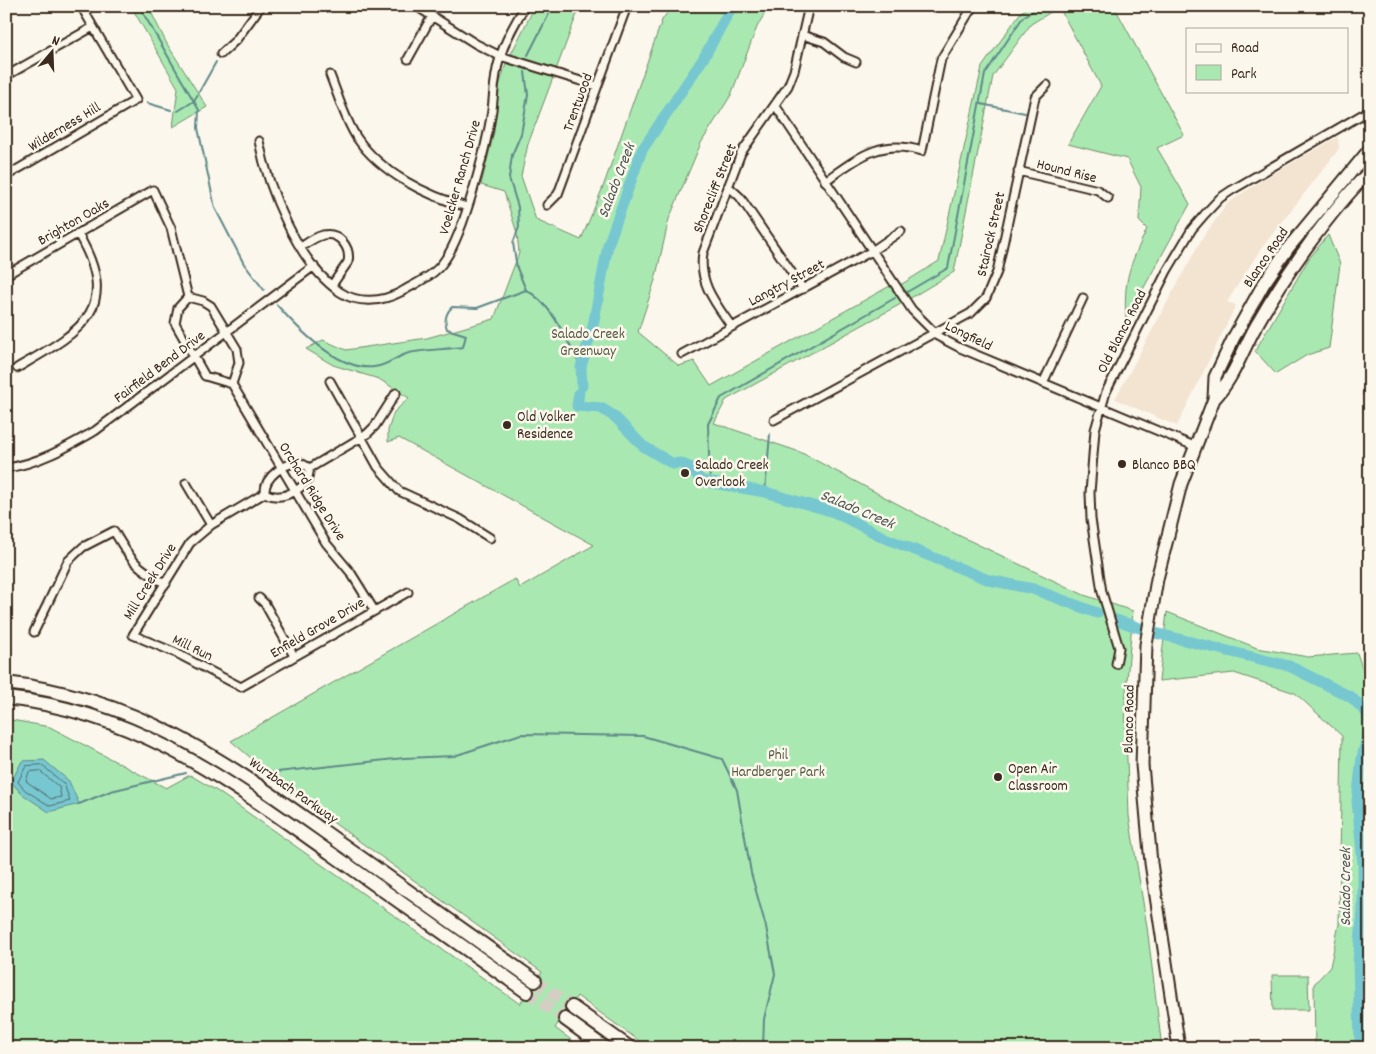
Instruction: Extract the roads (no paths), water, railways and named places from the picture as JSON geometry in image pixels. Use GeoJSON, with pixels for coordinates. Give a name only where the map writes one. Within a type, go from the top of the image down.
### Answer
{"type":"FeatureCollection","features":[{"type":"Feature","properties":{"kind":"highway","name":"Wurzbach Parkway"},"geometry":{"type":"LineString","coordinates":[[6,683],[52,691],[105,705],[142,719],[206,750],[535,980]]}},
{"type":"Feature","properties":{"kind":"highway","name":"Wurzbach Parkway"},"geometry":{"type":"LineString","coordinates":[[6,698],[47,703],[111,722],[188,756],[245,793],[526,992]]}},
{"type":"Feature","properties":{"kind":"highway"},"geometry":{"type":"LineString","coordinates":[[572,1007],[630,1048]]}},
{"type":"Feature","properties":{"kind":"highway"},"geometry":{"type":"LineString","coordinates":[[564,1019],[605,1048]]}},
{"type":"Feature","properties":{"kind":"main road","name":"Blanco Road"},"geometry":{"type":"LineString","coordinates":[[1214,399],[1215,377],[1234,337],[1263,285],[1313,215],[1370,148]]}},
{"type":"Feature","properties":{"kind":"main road","name":"Blanco Road"},"geometry":{"type":"LineString","coordinates":[[1179,1048],[1145,816],[1142,765],[1146,645],[1153,600],[1171,517],[1194,446],[1214,399],[1228,384],[1257,326],[1301,256],[1370,171]]}},
{"type":"Feature","properties":{"kind":"street"},"geometry":{"type":"LineString","coordinates":[[6,76],[93,27],[81,6]]}},
{"type":"Feature","properties":{"kind":"street"},"geometry":{"type":"LineString","coordinates":[[221,54],[236,40],[260,6]]}},
{"type":"Feature","properties":{"kind":"street"},"geometry":{"type":"LineString","coordinates":[[416,6],[476,44],[500,56],[597,86]]}},
{"type":"Feature","properties":{"kind":"street","name":"Voelcker Ranch Drive"},"geometry":{"type":"LineString","coordinates":[[259,141],[273,193],[282,215],[314,266],[332,286],[354,299],[370,301],[393,296],[427,277],[444,262],[452,249],[467,207],[486,140],[492,110],[494,82],[500,56],[524,6]]}},
{"type":"Feature","properties":{"kind":"street","name":"Trentwood"},"geometry":{"type":"LineString","coordinates":[[547,205],[558,194],[627,6]]}},
{"type":"Feature","properties":{"kind":"street","name":"Shorecliff Street"},"geometry":{"type":"LineString","coordinates":[[732,327],[706,288],[702,265],[704,247],[747,143],[788,86],[794,71],[810,6]]}},
{"type":"Feature","properties":{"kind":"street"},"geometry":{"type":"LineString","coordinates":[[825,181],[872,151],[899,146],[922,151],[943,54],[973,6]]}},
{"type":"Feature","properties":{"kind":"street"},"geometry":{"type":"LineString","coordinates":[[408,59],[432,16]]}},
{"type":"Feature","properties":{"kind":"street","name":"Wilderness Hill"},"geometry":{"type":"LineString","coordinates":[[6,176],[136,100],[93,27]]}},
{"type":"Feature","properties":{"kind":"street"},"geometry":{"type":"LineString","coordinates":[[802,35],[824,42],[844,57],[856,62]]}},
{"type":"Feature","properties":{"kind":"street"},"geometry":{"type":"LineString","coordinates":[[330,75],[352,129],[371,156],[402,178],[443,199],[467,207]]}},
{"type":"Feature","properties":{"kind":"street","name":"Stairock Street"},"geometry":{"type":"LineString","coordinates":[[774,420],[971,313],[990,292],[997,272],[1035,97],[1047,85]]}},
{"type":"Feature","properties":{"kind":"street","name":"Longfield"},"geometry":{"type":"LineString","coordinates":[[775,105],[912,310],[934,333],[960,348],[1194,446]]}},
{"type":"Feature","properties":{"kind":"street","name":"Old Blanco Road"},"geometry":{"type":"LineString","coordinates":[[1116,664],[1119,648],[1102,592],[1091,519],[1092,452],[1101,407],[1110,384],[1167,271],[1192,229],[1220,198],[1370,110]]}},
{"type":"Feature","properties":{"kind":"street","name":"Hound Rise"},"geometry":{"type":"LineString","coordinates":[[1018,172],[1098,190],[1108,198]]}},
{"type":"Feature","properties":{"kind":"street"},"geometry":{"type":"LineString","coordinates":[[728,186],[740,197],[803,289]]}},
{"type":"Feature","properties":{"kind":"street","name":"Brighton Oaks"},"geometry":{"type":"LineString","coordinates":[[6,275],[153,190],[171,228],[188,297]]}},
{"type":"Feature","properties":{"kind":"street","name":"Langtry Street"},"geometry":{"type":"LineString","coordinates":[[682,354],[872,251],[902,231]]}},
{"type":"Feature","properties":{"kind":"street"},"geometry":{"type":"LineString","coordinates":[[17,368],[75,333],[91,310],[96,290],[95,270],[91,257],[78,234]]}},
{"type":"Feature","properties":{"kind":"street"},"geometry":{"type":"LineString","coordinates":[[301,246],[324,235],[338,238],[346,246],[348,262],[332,286]]}},
{"type":"Feature","properties":{"kind":"street","name":"Fairfield Bend Drive"},"geometry":{"type":"LineString","coordinates":[[7,469],[37,460],[69,446],[95,431],[314,266]]}},
{"type":"Feature","properties":{"kind":"street"},"geometry":{"type":"LineString","coordinates":[[188,297],[204,301],[211,306],[226,332],[239,356],[239,363],[232,384],[205,376],[175,323],[178,308],[188,297]]}},
{"type":"Feature","properties":{"kind":"street"},"geometry":{"type":"LineString","coordinates":[[1043,383],[1084,298]]}},
{"type":"Feature","properties":{"kind":"street"},"geometry":{"type":"LineString","coordinates":[[330,381],[383,474],[398,491],[460,519],[490,538]]}},
{"type":"Feature","properties":{"kind":"street","name":"Orchard Ridge Drive"},"geometry":{"type":"LineString","coordinates":[[232,384],[326,543],[351,572],[374,610]]}},
{"type":"Feature","properties":{"kind":"street"},"geometry":{"type":"LineString","coordinates":[[265,493],[278,498],[295,491],[307,482],[310,468],[361,438],[376,426],[396,392]]}},
{"type":"Feature","properties":{"kind":"street"},"geometry":{"type":"LineString","coordinates":[[282,469],[299,462],[310,468]]}},
{"type":"Feature","properties":{"kind":"street","name":"Mill Creek Drive"},"geometry":{"type":"LineString","coordinates":[[132,635],[166,584],[183,551],[198,535],[211,525],[265,493],[265,487],[269,478],[282,469]]}},
{"type":"Feature","properties":{"kind":"street"},"geometry":{"type":"LineString","coordinates":[[186,483],[211,525]]}},
{"type":"Feature","properties":{"kind":"street"},"geometry":{"type":"LineString","coordinates":[[34,632],[68,561],[83,547],[114,531],[129,558],[138,567],[166,584]]}},
{"type":"Feature","properties":{"kind":"street","name":"Enfield Grove Drive"},"geometry":{"type":"LineString","coordinates":[[241,687],[408,592]]}},
{"type":"Feature","properties":{"kind":"street"},"geometry":{"type":"LineString","coordinates":[[259,598],[265,604],[294,656]]}},
{"type":"Feature","properties":{"kind":"street","name":"Mill Run"},"geometry":{"type":"LineString","coordinates":[[132,635],[191,661],[241,687]]}},
{"type":"Feature","properties":{"kind":"water"},"geometry":{"type":"Polygon","coordinates":[[[44,760],[69,781],[79,804],[49,812],[22,794],[11,782],[22,761],[44,760]]]}},
{"type":"Feature","properties":{"kind":"waterway"},"geometry":{"type":"LineString","coordinates":[[139,6],[199,110],[198,128],[215,208],[244,264],[264,290]]}},
{"type":"Feature","properties":{"kind":"waterway"},"geometry":{"type":"LineString","coordinates":[[528,55],[553,6]]}},
{"type":"Feature","properties":{"kind":"waterway","name":"Salado Creek"},"geometry":{"type":"LineString","coordinates":[[582,386],[581,367],[593,326],[608,245],[642,150],[703,59],[732,6]]}},
{"type":"Feature","properties":{"kind":"waterway"},"geometry":{"type":"LineString","coordinates":[[907,292],[948,268],[985,74],[1023,17],[1041,6]]}},
{"type":"Feature","properties":{"kind":"waterway"},"geometry":{"type":"LineString","coordinates":[[178,111],[194,101],[216,62]]}},
{"type":"Feature","properties":{"kind":"waterway"},"geometry":{"type":"LineString","coordinates":[[525,72],[528,95],[521,134],[512,155],[509,178],[518,207],[519,227],[513,243],[517,268],[526,290],[544,304],[551,313],[581,367]]}},
{"type":"Feature","properties":{"kind":"waterway"},"geometry":{"type":"LineString","coordinates":[[147,103],[171,110]]}},
{"type":"Feature","properties":{"kind":"waterway"},"geometry":{"type":"LineString","coordinates":[[981,104],[1025,113]]}},
{"type":"Feature","properties":{"kind":"waterway"},"geometry":{"type":"LineString","coordinates":[[277,305],[308,336],[333,355],[347,362],[374,367],[410,353],[463,347],[466,335],[447,329],[446,326],[446,317],[452,307],[477,308],[526,290]]}},
{"type":"Feature","properties":{"kind":"waterway"},"geometry":{"type":"LineString","coordinates":[[710,483],[708,424],[721,398],[895,298]]}},
{"type":"Feature","properties":{"kind":"waterway","name":"Salado Creek"},"geometry":{"type":"LineString","coordinates":[[579,393],[577,406],[601,408],[615,417],[643,446],[673,464],[680,463],[692,468],[701,481],[765,492],[834,512],[885,538],[989,580],[1033,589],[1097,613]]}},
{"type":"Feature","properties":{"kind":"waterway"},"geometry":{"type":"LineString","coordinates":[[765,492],[770,434]]}},
{"type":"Feature","properties":{"kind":"waterway","name":"Salado Creek"},"geometry":{"type":"LineString","coordinates":[[1113,619],[1155,633],[1289,666],[1351,697],[1367,713],[1370,727],[1362,757],[1357,801],[1363,863],[1363,910],[1358,961],[1360,1048]]}},
{"type":"Feature","properties":{"kind":"waterway"},"geometry":{"type":"LineString","coordinates":[[259,774],[404,758],[454,756],[521,734],[643,736],[722,759],[737,790],[751,873],[766,927],[775,974],[764,1019],[763,1048]]}},
{"type":"Feature","properties":{"kind":"waterway"},"geometry":{"type":"LineString","coordinates":[[79,804],[111,791],[186,773]]}},
{"type":"Feature","properties":{"kind":"tunnel"},"geometry":{"type":"LineString","coordinates":[[535,981],[572,1007]]}},
{"type":"Feature","properties":{"kind":"tunnel"},"geometry":{"type":"LineString","coordinates":[[527,992],[565,1019]]}},
{"type":"Feature","properties":{"kind":"place","name":"Old Volker Residence"},"geometry":{"type":"Point","coordinates":[507,425]}},
{"type":"Feature","properties":{"kind":"place","name":"Blanco BBQ"},"geometry":{"type":"Point","coordinates":[1122,464]}},
{"type":"Feature","properties":{"kind":"place","name":"Salado Creek Overlook"},"geometry":{"type":"Point","coordinates":[685,473]}},
{"type":"Feature","properties":{"kind":"place","name":"Open Air Classroom"},"geometry":{"type":"Point","coordinates":[998,777]}},
{"type":"Feature","properties":{"kind":"park label","name":"Salado Creek Greenway"},"geometry":{"type":"Point","coordinates":[588,342]}},
{"type":"Feature","properties":{"kind":"park label","name":"Phil Hardberger Park"},"geometry":{"type":"Point","coordinates":[778,762]}}]}
